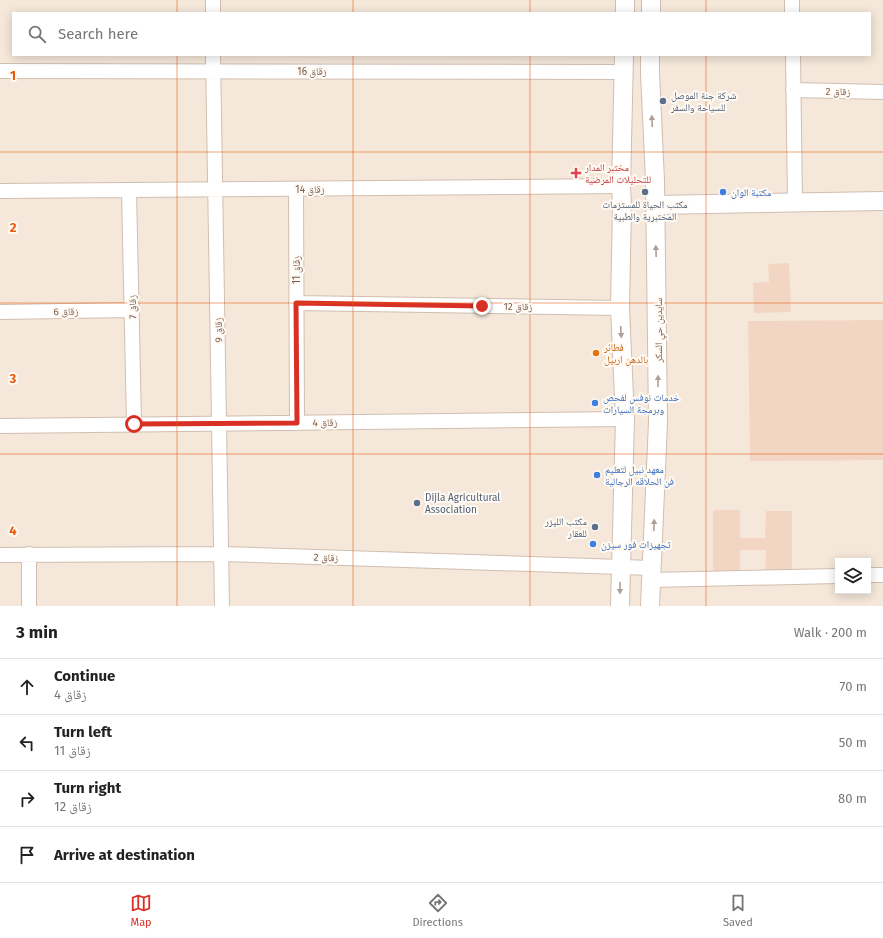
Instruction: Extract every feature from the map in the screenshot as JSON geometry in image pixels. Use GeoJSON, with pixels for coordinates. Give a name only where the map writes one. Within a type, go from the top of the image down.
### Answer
{"type":"FeatureCollection","features":[{"type":"Feature","properties":{"kind":"street"},"geometry":{"type":"LineString","coordinates":[[213,0],[213,12]]}},
{"type":"Feature","properties":{"kind":"street"},"geometry":{"type":"LineString","coordinates":[[624,12],[625,0]]}},
{"type":"Feature","properties":{"kind":"street"},"geometry":{"type":"LineString","coordinates":[[651,0],[651,12]]}},
{"type":"Feature","properties":{"kind":"street"},"geometry":{"type":"LineString","coordinates":[[792,0],[792,12]]}},
{"type":"Feature","properties":{"kind":"street","name":"زقاق 9"},"geometry":{"type":"LineString","coordinates":[[214,56],[222,606]]}},
{"type":"Feature","properties":{"kind":"street","name":"سايدين حي السكر"},"geometry":{"type":"LineString","coordinates":[[650,56],[658,312],[658,422],[650,606]]}},
{"type":"Feature","properties":{"kind":"street"},"geometry":{"type":"LineString","coordinates":[[793,56],[795,202]]}},
{"type":"Feature","properties":{"kind":"street"},"geometry":{"type":"LineString","coordinates":[[620,606],[625,419],[620,308],[624,63]]}},
{"type":"Feature","properties":{"kind":"street","name":"زقاق 16"},"geometry":{"type":"LineString","coordinates":[[0,71],[214,71],[624,63]]}},
{"type":"Feature","properties":{"kind":"street","name":"زقاق 2"},"geometry":{"type":"LineString","coordinates":[[793,90],[883,92]]}},
{"type":"Feature","properties":{"kind":"street","name":"زقاق 14"},"geometry":{"type":"LineString","coordinates":[[0,191],[621,186]]}},
{"type":"Feature","properties":{"kind":"street","name":"زقاق 11"},"geometry":{"type":"LineString","coordinates":[[296,189],[297,423]]}},
{"type":"Feature","properties":{"kind":"street","name":"زقاق 7"},"geometry":{"type":"LineString","coordinates":[[128,190],[134,424]]}},
{"type":"Feature","properties":{"kind":"street"},"geometry":{"type":"LineString","coordinates":[[655,205],[883,201]]}},
{"type":"Feature","properties":{"kind":"street","name":"زقاق 12"},"geometry":{"type":"LineString","coordinates":[[296,303],[620,308]]}},
{"type":"Feature","properties":{"kind":"street","name":"زقاق 6"},"geometry":{"type":"LineString","coordinates":[[0,312],[132,310]]}},
{"type":"Feature","properties":{"kind":"street","name":"زقاق 4"},"geometry":{"type":"LineString","coordinates":[[0,426],[625,419]]}},
{"type":"Feature","properties":{"kind":"street"},"geometry":{"type":"LineString","coordinates":[[29,554],[29,606]]}},
{"type":"Feature","properties":{"kind":"street","name":"زقاق 2"},"geometry":{"type":"LineString","coordinates":[[0,555],[222,554],[620,567],[651,574],[835,576]]}},
{"type":"Feature","properties":{"kind":"street"},"geometry":{"type":"LineString","coordinates":[[871,575],[883,575]]}},
{"type":"Feature","properties":{"kind":"shaded area"},"geometry":{"type":"Polygon","coordinates":[[[0,0],[883,0],[883,606],[0,606],[0,0]]]}},
{"type":"Feature","properties":{"kind":"building"},"geometry":{"type":"Polygon","coordinates":[[[789,263],[791,312],[754,313],[753,283],[769,282],[768,264],[789,263]]]}},
{"type":"Feature","properties":{"kind":"building"},"geometry":{"type":"Polygon","coordinates":[[[883,320],[883,460],[750,461],[748,321],[883,320]]]}},
{"type":"Feature","properties":{"kind":"building"},"geometry":{"type":"Polygon","coordinates":[[[713,510],[740,510],[740,538],[765,538],[766,511],[792,511],[792,574],[765,574],[766,550],[740,550],[740,573],[713,573],[713,510]]]}},
{"type":"Feature","properties":{"kind":"place","name":"شركة جنة الموصل للسياحة والسفر"},"geometry":{"type":"Point","coordinates":[663,101]}},
{"type":"Feature","properties":{"kind":"place","name":"مختبر المدار للتحليلات المرضية"},"geometry":{"type":"Point","coordinates":[576,173]}},
{"type":"Feature","properties":{"kind":"place","name":"مكتب الحياة للمستزمات المختبرية والطبية"},"geometry":{"type":"Point","coordinates":[645,192]}},
{"type":"Feature","properties":{"kind":"place","name":"مكتبة الوان"},"geometry":{"type":"Point","coordinates":[723,192]}},
{"type":"Feature","properties":{"kind":"place","name":"فطائر بالدهن اربيل"},"geometry":{"type":"Point","coordinates":[596,353]}},
{"type":"Feature","properties":{"kind":"place","name":"خدمات نوفس لفحص وبرمجة السيارات"},"geometry":{"type":"Point","coordinates":[595,403]}},
{"type":"Feature","properties":{"kind":"place","name":"معهد نبيل لتعليم فن الحلاقه الرجالية"},"geometry":{"type":"Point","coordinates":[597,475]}},
{"type":"Feature","properties":{"kind":"place","name":"Dijla Agricultural Association"},"geometry":{"type":"Point","coordinates":[417,503]}},
{"type":"Feature","properties":{"kind":"place","name":"مكتب الليزر للعقار"},"geometry":{"type":"Point","coordinates":[595,527]}},
{"type":"Feature","properties":{"kind":"place","name":"تجهيزات فور سيزن"},"geometry":{"type":"Point","coordinates":[593,544]}},
{"type":"Feature","properties":{"kind":"route"},"geometry":{"type":"LineString","coordinates":[[134,424],[297,423],[296,303],[482,306]]}}]}
